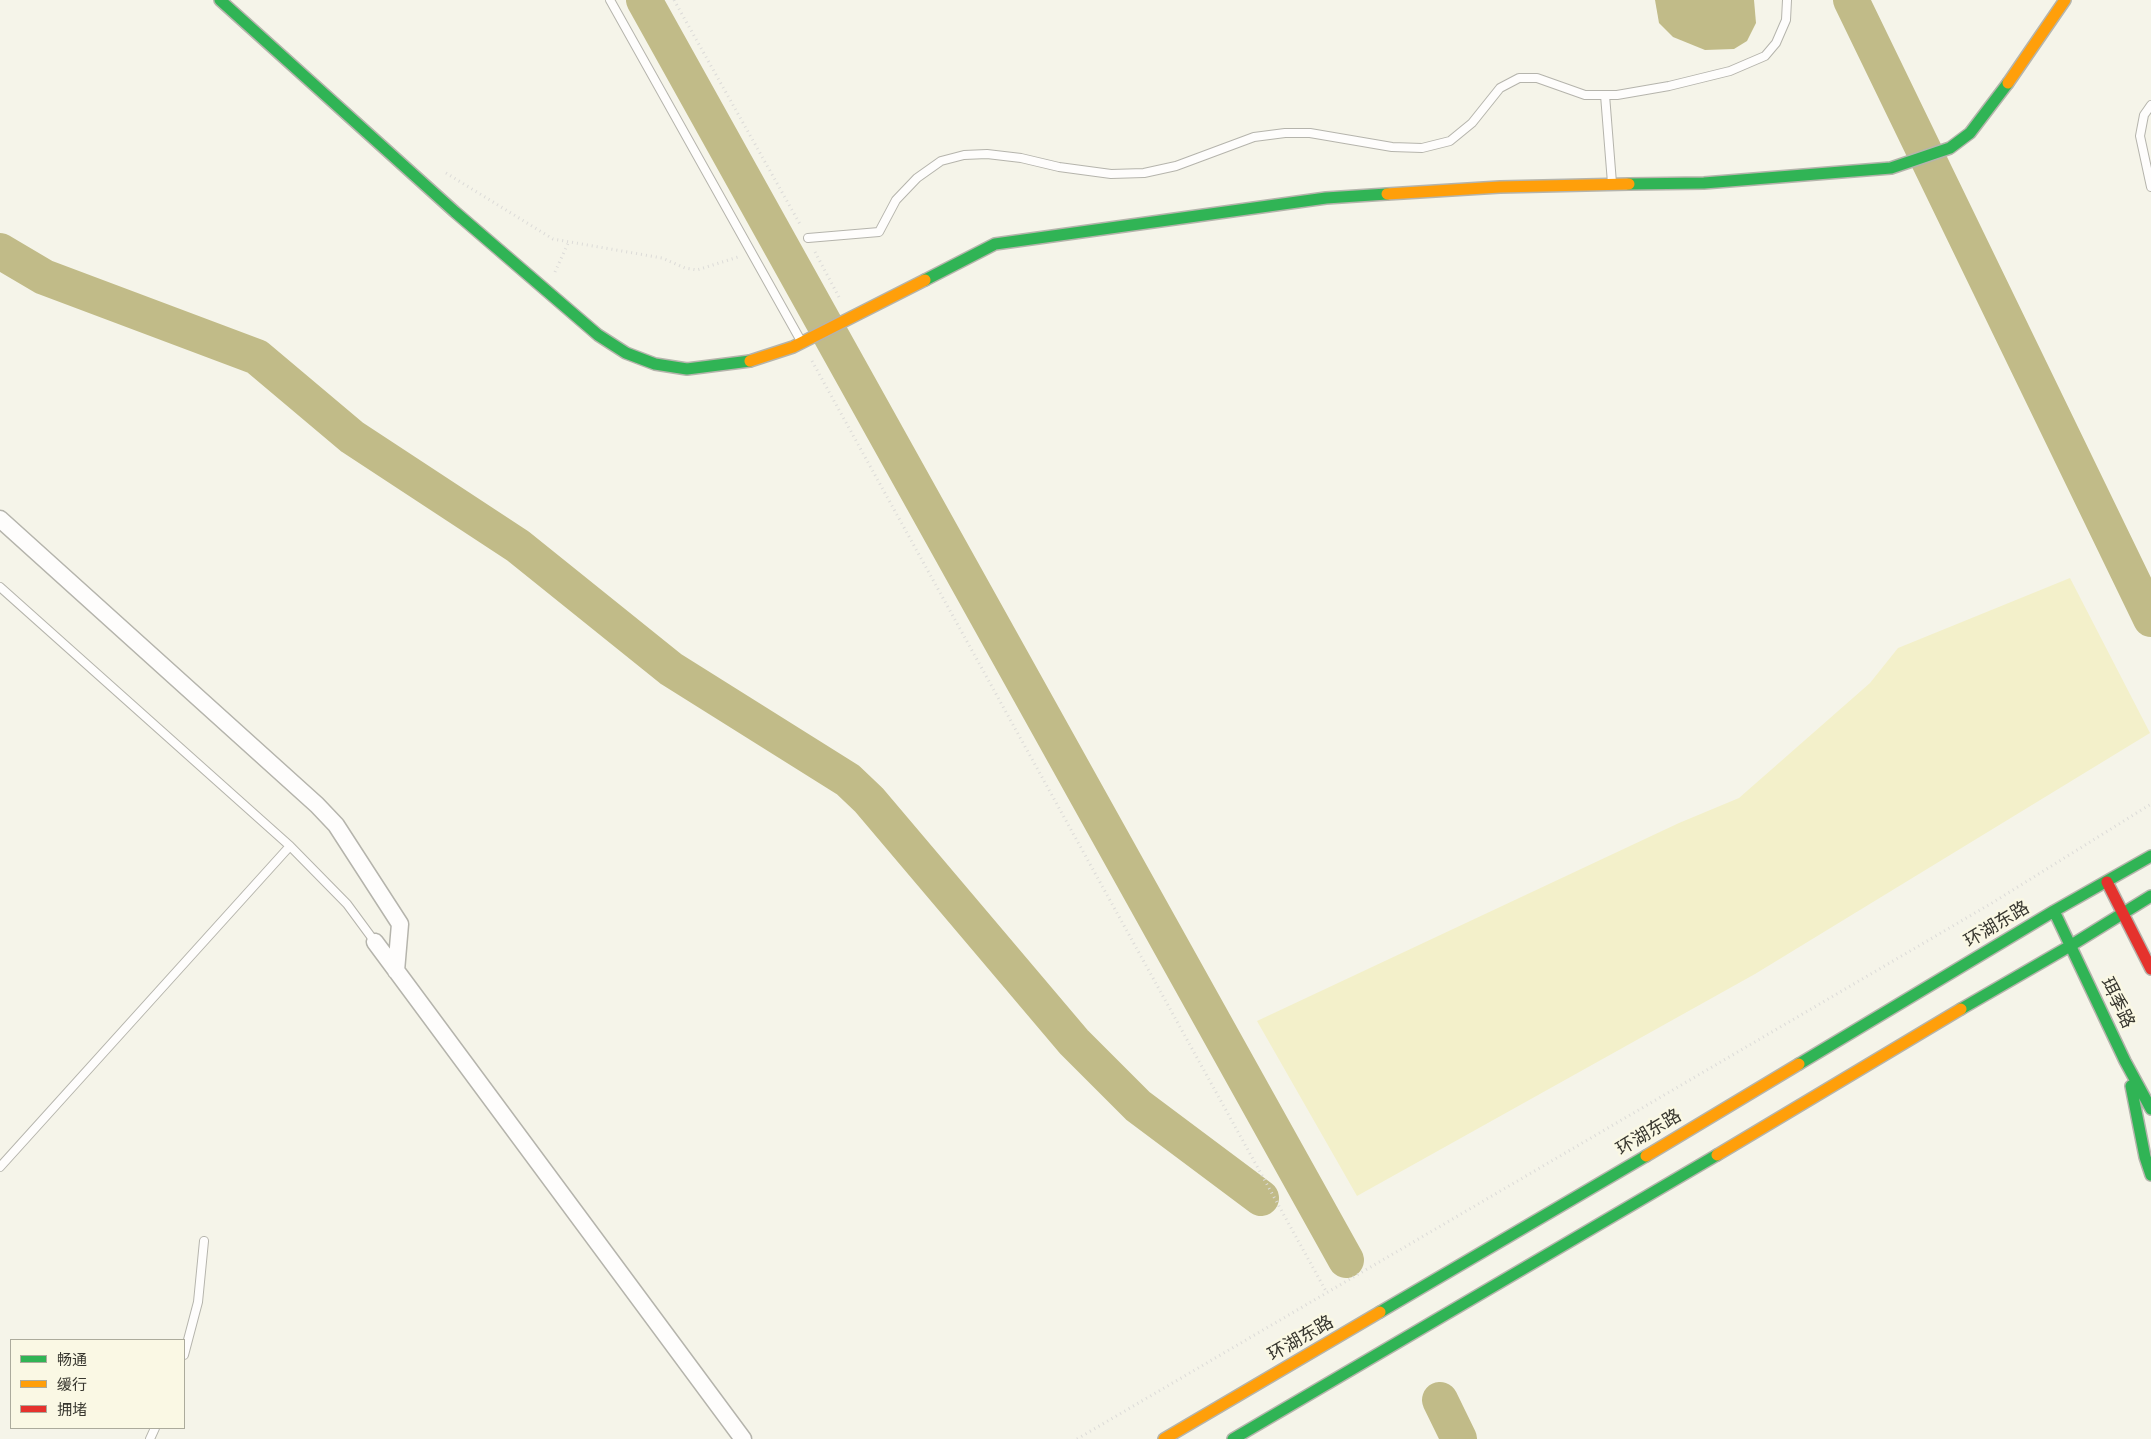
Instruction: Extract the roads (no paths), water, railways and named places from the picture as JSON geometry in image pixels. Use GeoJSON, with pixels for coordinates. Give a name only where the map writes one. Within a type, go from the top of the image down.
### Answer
{"type":"FeatureCollection","features":[{"type":"Feature","properties":{"kind":"main road"},"geometry":{"type":"LineString","coordinates":[[220,0],[455,212],[598,335],[626,353],[655,364],[687,369],[748,362],[802,343],[995,244],[1028,238],[1326,198],[1500,187],[1704,183],[1891,168],[1950,148],[1970,133],[1994,104],[2065,0]]}},
{"type":"Feature","properties":{"kind":"main road","name":"环湖东路"},"geometry":{"type":"LineString","coordinates":[[1164,1439],[1688,1131],[2054,911],[2151,856]]}},
{"type":"Feature","properties":{"kind":"main road"},"geometry":{"type":"LineString","coordinates":[[2107,882],[2151,969]]}},
{"type":"Feature","properties":{"kind":"main road"},"geometry":{"type":"LineString","coordinates":[[1233,1439],[1902,1043],[2070,946],[2151,896]]}},
{"type":"Feature","properties":{"kind":"main road","name":"珥季路"},"geometry":{"type":"LineString","coordinates":[[2054,911],[2151,1109]]}},
{"type":"Feature","properties":{"kind":"main road"},"geometry":{"type":"LineString","coordinates":[[2126,1061],[2145,1157],[2151,1175]]}},
{"type":"Feature","properties":{"kind":"street"},"geometry":{"type":"LineString","coordinates":[[0,519],[317,805],[336,825],[400,924],[396,971]]}},
{"type":"Feature","properties":{"kind":"street"},"geometry":{"type":"LineString","coordinates":[[375,942],[743,1439]]}},
{"type":"Feature","properties":{"kind":"lane"},"geometry":{"type":"LineString","coordinates":[[610,0],[802,343]]}},
{"type":"Feature","properties":{"kind":"lane"},"geometry":{"type":"LineString","coordinates":[[808,238],[879,232],[896,200],[917,178],[941,161],[964,155],[1004,156],[1058,167],[1111,174],[1128,174],[1144,173],[1176,166],[1254,136],[1284,133],[1310,132],[1392,147],[1422,148],[1450,141],[1472,124],[1500,88],[1519,78],[1536,78],[1584,95],[1617,95],[1669,86],[1730,71],[1765,56],[1776,43],[1786,20],[1787,0]]}},
{"type":"Feature","properties":{"kind":"lane"},"geometry":{"type":"LineString","coordinates":[[1605,95],[1612,185]]}},
{"type":"Feature","properties":{"kind":"lane"},"geometry":{"type":"LineString","coordinates":[[2151,105],[2144,115],[2140,136],[2151,187]]}},
{"type":"Feature","properties":{"kind":"lane"},"geometry":{"type":"LineString","coordinates":[[0,587],[290,846],[347,904],[375,942]]}},
{"type":"Feature","properties":{"kind":"lane"},"geometry":{"type":"LineString","coordinates":[[0,1167],[290,846]]}},
{"type":"Feature","properties":{"kind":"lane"},"geometry":{"type":"LineString","coordinates":[[185,1350],[198,1302],[204,1241]]}},
{"type":"Feature","properties":{"kind":"waterway"},"geometry":{"type":"LineString","coordinates":[[644,0],[1346,1260]]}},
{"type":"Feature","properties":{"kind":"waterway"},"geometry":{"type":"LineString","coordinates":[[1851,0],[2151,619]]}},
{"type":"Feature","properties":{"kind":"waterway"},"geometry":{"type":"LineString","coordinates":[[0,251],[44,277],[257,357],[352,437],[518,546],[671,669],[848,780],[869,800],[1074,1042],[1138,1106],[1261,1198]]}},
{"type":"Feature","properties":{"kind":"waterway"},"geometry":{"type":"LineString","coordinates":[[1440,1400],[1459,1439]]}}]}
